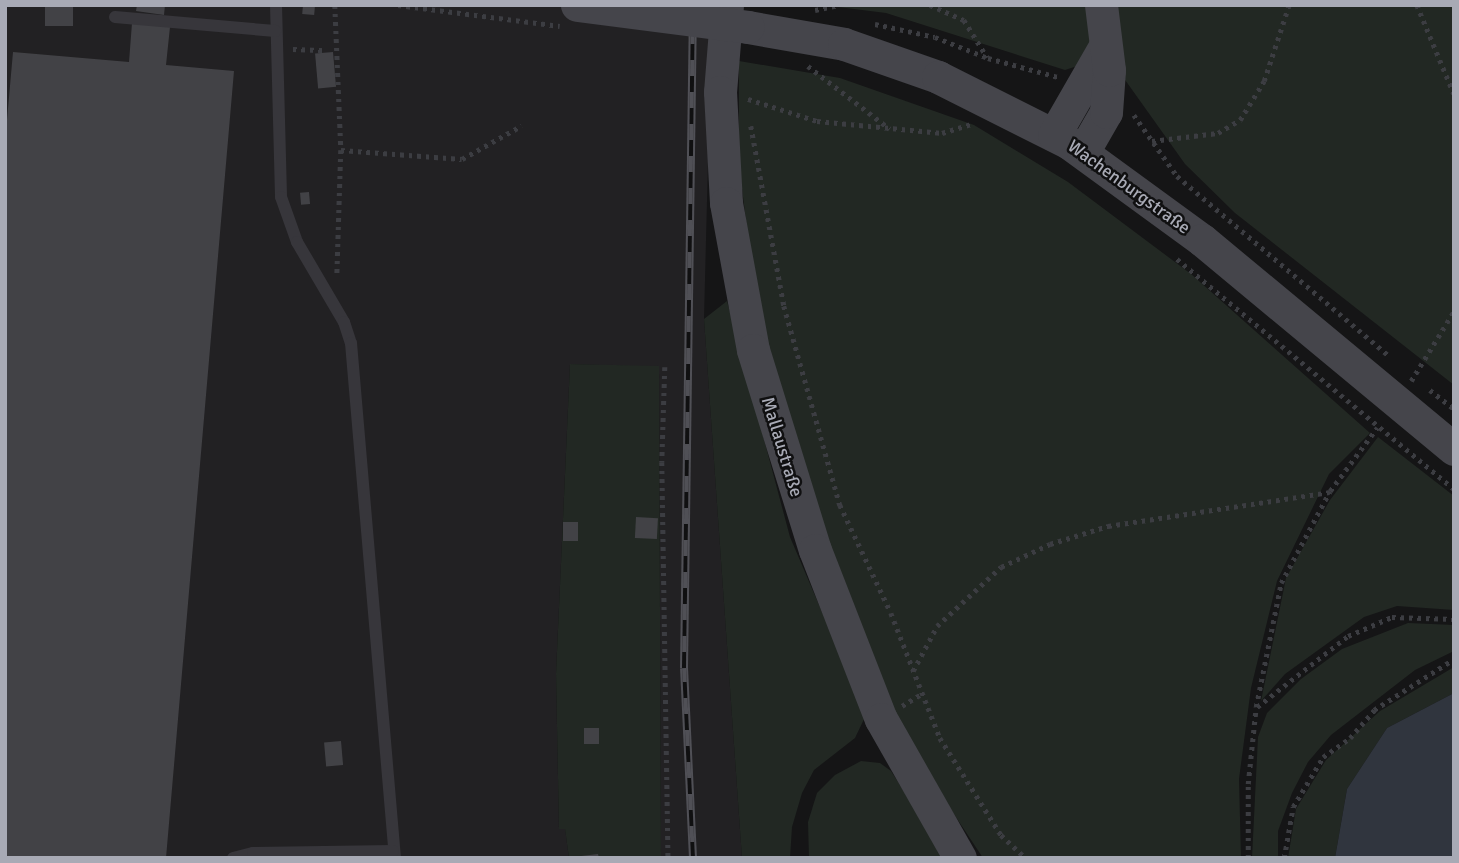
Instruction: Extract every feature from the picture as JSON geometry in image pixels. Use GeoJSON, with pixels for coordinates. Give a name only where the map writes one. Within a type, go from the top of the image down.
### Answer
{"type":"FeatureCollection","features":[{"type":"Feature","properties":{"kind":"street","name":"Wachenburgstraße"},"geometry":{"type":"LineString","coordinates":[[578,5],[738,16],[844,44],[938,77],[1054,135],[1083,152],[1202,240],[1454,449]]}},
{"type":"Feature","properties":{"kind":"street"},"geometry":{"type":"LineString","coordinates":[[1054,135],[1096,89],[1104,48],[1101,5]]}},
{"type":"Feature","properties":{"kind":"street","name":"Mallaustraße"},"geometry":{"type":"LineString","coordinates":[[738,16],[720,92],[726,203],[753,350],[811,539],[881,719],[960,858]]}},
{"type":"Feature","properties":{"kind":"street"},"geometry":{"type":"LineString","coordinates":[[1083,152],[1106,112],[1096,89]]}},
{"type":"Feature","properties":{"kind":"lane"},"geometry":{"type":"LineString","coordinates":[[233,858],[253,853],[394,854],[351,343],[335,305],[297,242],[281,197],[275,48],[276,5]]}},
{"type":"Feature","properties":{"kind":"lane"},"geometry":{"type":"LineString","coordinates":[[116,16],[275,31]]}},
{"type":"Feature","properties":{"kind":"path"},"geometry":{"type":"LineString","coordinates":[[335,5],[341,150],[335,305]]}},
{"type":"Feature","properties":{"kind":"path"},"geometry":{"type":"LineString","coordinates":[[803,12],[838,5]]}},
{"type":"Feature","properties":{"kind":"path"},"geometry":{"type":"LineString","coordinates":[[930,5],[964,20],[988,58]]}},
{"type":"Feature","properties":{"kind":"path"},"geometry":{"type":"LineString","coordinates":[[1151,141],[1218,133],[1240,120],[1264,81],[1289,5]]}},
{"type":"Feature","properties":{"kind":"path"},"geometry":{"type":"LineString","coordinates":[[1417,5],[1454,94]]}},
{"type":"Feature","properties":{"kind":"path"},"geometry":{"type":"LineString","coordinates":[[888,26],[961,45],[988,58],[1121,96],[1177,176],[1394,359]]}},
{"type":"Feature","properties":{"kind":"path"},"geometry":{"type":"LineString","coordinates":[[275,48],[326,50]]}},
{"type":"Feature","properties":{"kind":"path"},"geometry":{"type":"LineString","coordinates":[[799,60],[890,129]]}},
{"type":"Feature","properties":{"kind":"path"},"geometry":{"type":"LineString","coordinates":[[735,94],[817,121],[890,129],[942,133],[976,123],[964,117]]}},
{"type":"Feature","properties":{"kind":"path"},"geometry":{"type":"LineString","coordinates":[[748,118],[755,134],[784,306],[839,505],[891,613],[940,738],[1001,835],[1026,858]]}},
{"type":"Feature","properties":{"kind":"path"},"geometry":{"type":"LineString","coordinates":[[341,150],[462,159],[521,126]]}},
{"type":"Feature","properties":{"kind":"path"},"geometry":{"type":"LineString","coordinates":[[1169,253],[1377,428],[1454,489]]}},
{"type":"Feature","properties":{"kind":"path"},"geometry":{"type":"LineString","coordinates":[[1404,368],[1414,377],[1454,311]]}},
{"type":"Feature","properties":{"kind":"path"},"geometry":{"type":"LineString","coordinates":[[664,367],[662,462],[668,858]]}},
{"type":"Feature","properties":{"kind":"path"},"geometry":{"type":"LineString","coordinates":[[1248,858],[1248,784],[1256,707],[1281,583],[1330,491],[1377,428]]}},
{"type":"Feature","properties":{"kind":"path"},"geometry":{"type":"LineString","coordinates":[[913,671],[937,626],[1000,567],[1050,544],[1108,526],[1330,491]]}},
{"type":"Feature","properties":{"kind":"path"},"geometry":{"type":"LineString","coordinates":[[1256,707],[1349,636],[1392,617],[1454,619]]}},
{"type":"Feature","properties":{"kind":"path"},"geometry":{"type":"LineString","coordinates":[[1284,858],[1293,807],[1323,757],[1350,738],[1374,709],[1454,659]]}},
{"type":"Feature","properties":{"kind":"shaded area"},"geometry":{"type":"Polygon","coordinates":[[[5,5],[712,5],[704,319],[742,858],[661,858],[659,367],[570,364],[556,674],[559,828],[565,828],[569,858],[5,858],[5,5]]]}},
{"type":"Feature","properties":{"kind":"shaded area"},"geometry":{"type":"Polygon","coordinates":[[[822,5],[1454,5],[1454,385],[1235,213],[1185,164],[1108,56],[1065,70],[886,13],[822,5]]]}},
{"type":"Feature","properties":{"kind":"shaded area"},"geometry":{"type":"Polygon","coordinates":[[[739,61],[840,78],[974,125],[1068,182],[1191,274],[1370,433],[1329,474],[1277,581],[1251,688],[1239,779],[1241,858],[983,858],[909,746],[873,671],[780,400],[752,269],[739,164],[739,61]]]}},
{"type":"Feature","properties":{"kind":"shaded area"},"geometry":{"type":"Polygon","coordinates":[[[727,301],[790,537],[866,715],[855,738],[814,770],[802,793],[792,827],[790,858],[742,858],[704,319],[727,301]]]}},
{"type":"Feature","properties":{"kind":"shaded area"},"geometry":{"type":"Polygon","coordinates":[[[570,364],[659,366],[661,858],[569,858],[565,829],[559,829],[556,674],[570,364]]]}},
{"type":"Feature","properties":{"kind":"shaded area"},"geometry":{"type":"Polygon","coordinates":[[[1378,437],[1454,496],[1454,610],[1397,606],[1364,617],[1285,674],[1261,701],[1286,578],[1330,500],[1378,437]]]}},
{"type":"Feature","properties":{"kind":"shaded area"},"geometry":{"type":"Polygon","coordinates":[[[1408,623],[1454,625],[1454,651],[1415,670],[1331,735],[1308,762],[1292,793],[1278,831],[1278,858],[1252,858],[1258,737],[1267,713],[1301,679],[1342,649],[1408,623]]]}},
{"type":"Feature","properties":{"kind":"shaded area"},"geometry":{"type":"Polygon","coordinates":[[[1454,667],[1454,693],[1387,728],[1347,789],[1335,858],[1288,858],[1296,809],[1326,760],[1380,711],[1454,667]]]}},
{"type":"Feature","properties":{"kind":"shaded area"},"geometry":{"type":"Polygon","coordinates":[[[1454,693],[1454,858],[1335,858],[1347,789],[1387,728],[1454,693]]]}},
{"type":"Feature","properties":{"kind":"shaded area"},"geometry":{"type":"Polygon","coordinates":[[[861,761],[880,763],[891,771],[946,858],[809,858],[808,822],[817,793],[835,775],[861,761]]]}},
{"type":"Feature","properties":{"kind":"building"},"geometry":{"type":"Polygon","coordinates":[[[45,5],[73,5],[73,26],[45,26],[45,5]]]}},
{"type":"Feature","properties":{"kind":"building"},"geometry":{"type":"Polygon","coordinates":[[[137,5],[165,5],[164,15],[136,11],[137,5]]]}},
{"type":"Feature","properties":{"kind":"building"},"geometry":{"type":"Polygon","coordinates":[[[303,5],[315,6],[314,15],[302,14],[303,5]]]}},
{"type":"Feature","properties":{"kind":"building"},"geometry":{"type":"Polygon","coordinates":[[[132,23],[170,27],[166,65],[234,71],[166,858],[5,858],[5,142],[13,52],[129,62],[132,23]]]}},
{"type":"Feature","properties":{"kind":"building"},"geometry":{"type":"Polygon","coordinates":[[[333,52],[336,87],[318,88],[315,54],[333,52]]]}},
{"type":"Feature","properties":{"kind":"building"},"geometry":{"type":"Polygon","coordinates":[[[309,192],[310,204],[301,205],[300,193],[309,192]]]}},
{"type":"Feature","properties":{"kind":"building"},"geometry":{"type":"Polygon","coordinates":[[[636,517],[658,518],[657,539],[635,538],[636,517]]]}},
{"type":"Feature","properties":{"kind":"building"},"geometry":{"type":"Polygon","coordinates":[[[563,522],[578,522],[578,541],[563,541],[563,522]]]}},
{"type":"Feature","properties":{"kind":"building"},"geometry":{"type":"Polygon","coordinates":[[[584,728],[599,728],[599,744],[584,744],[584,728]]]}},
{"type":"Feature","properties":{"kind":"building"},"geometry":{"type":"Polygon","coordinates":[[[341,741],[343,765],[326,766],[324,742],[341,741]]]}},
{"type":"Feature","properties":{"kind":"building"},"geometry":{"type":"Polygon","coordinates":[[[598,854],[599,858],[581,856],[598,854]]]}},
{"type":"Feature","properties":{"kind":"railway"},"geometry":{"type":"LineString","coordinates":[[693,5],[684,668],[693,858]]}}]}
